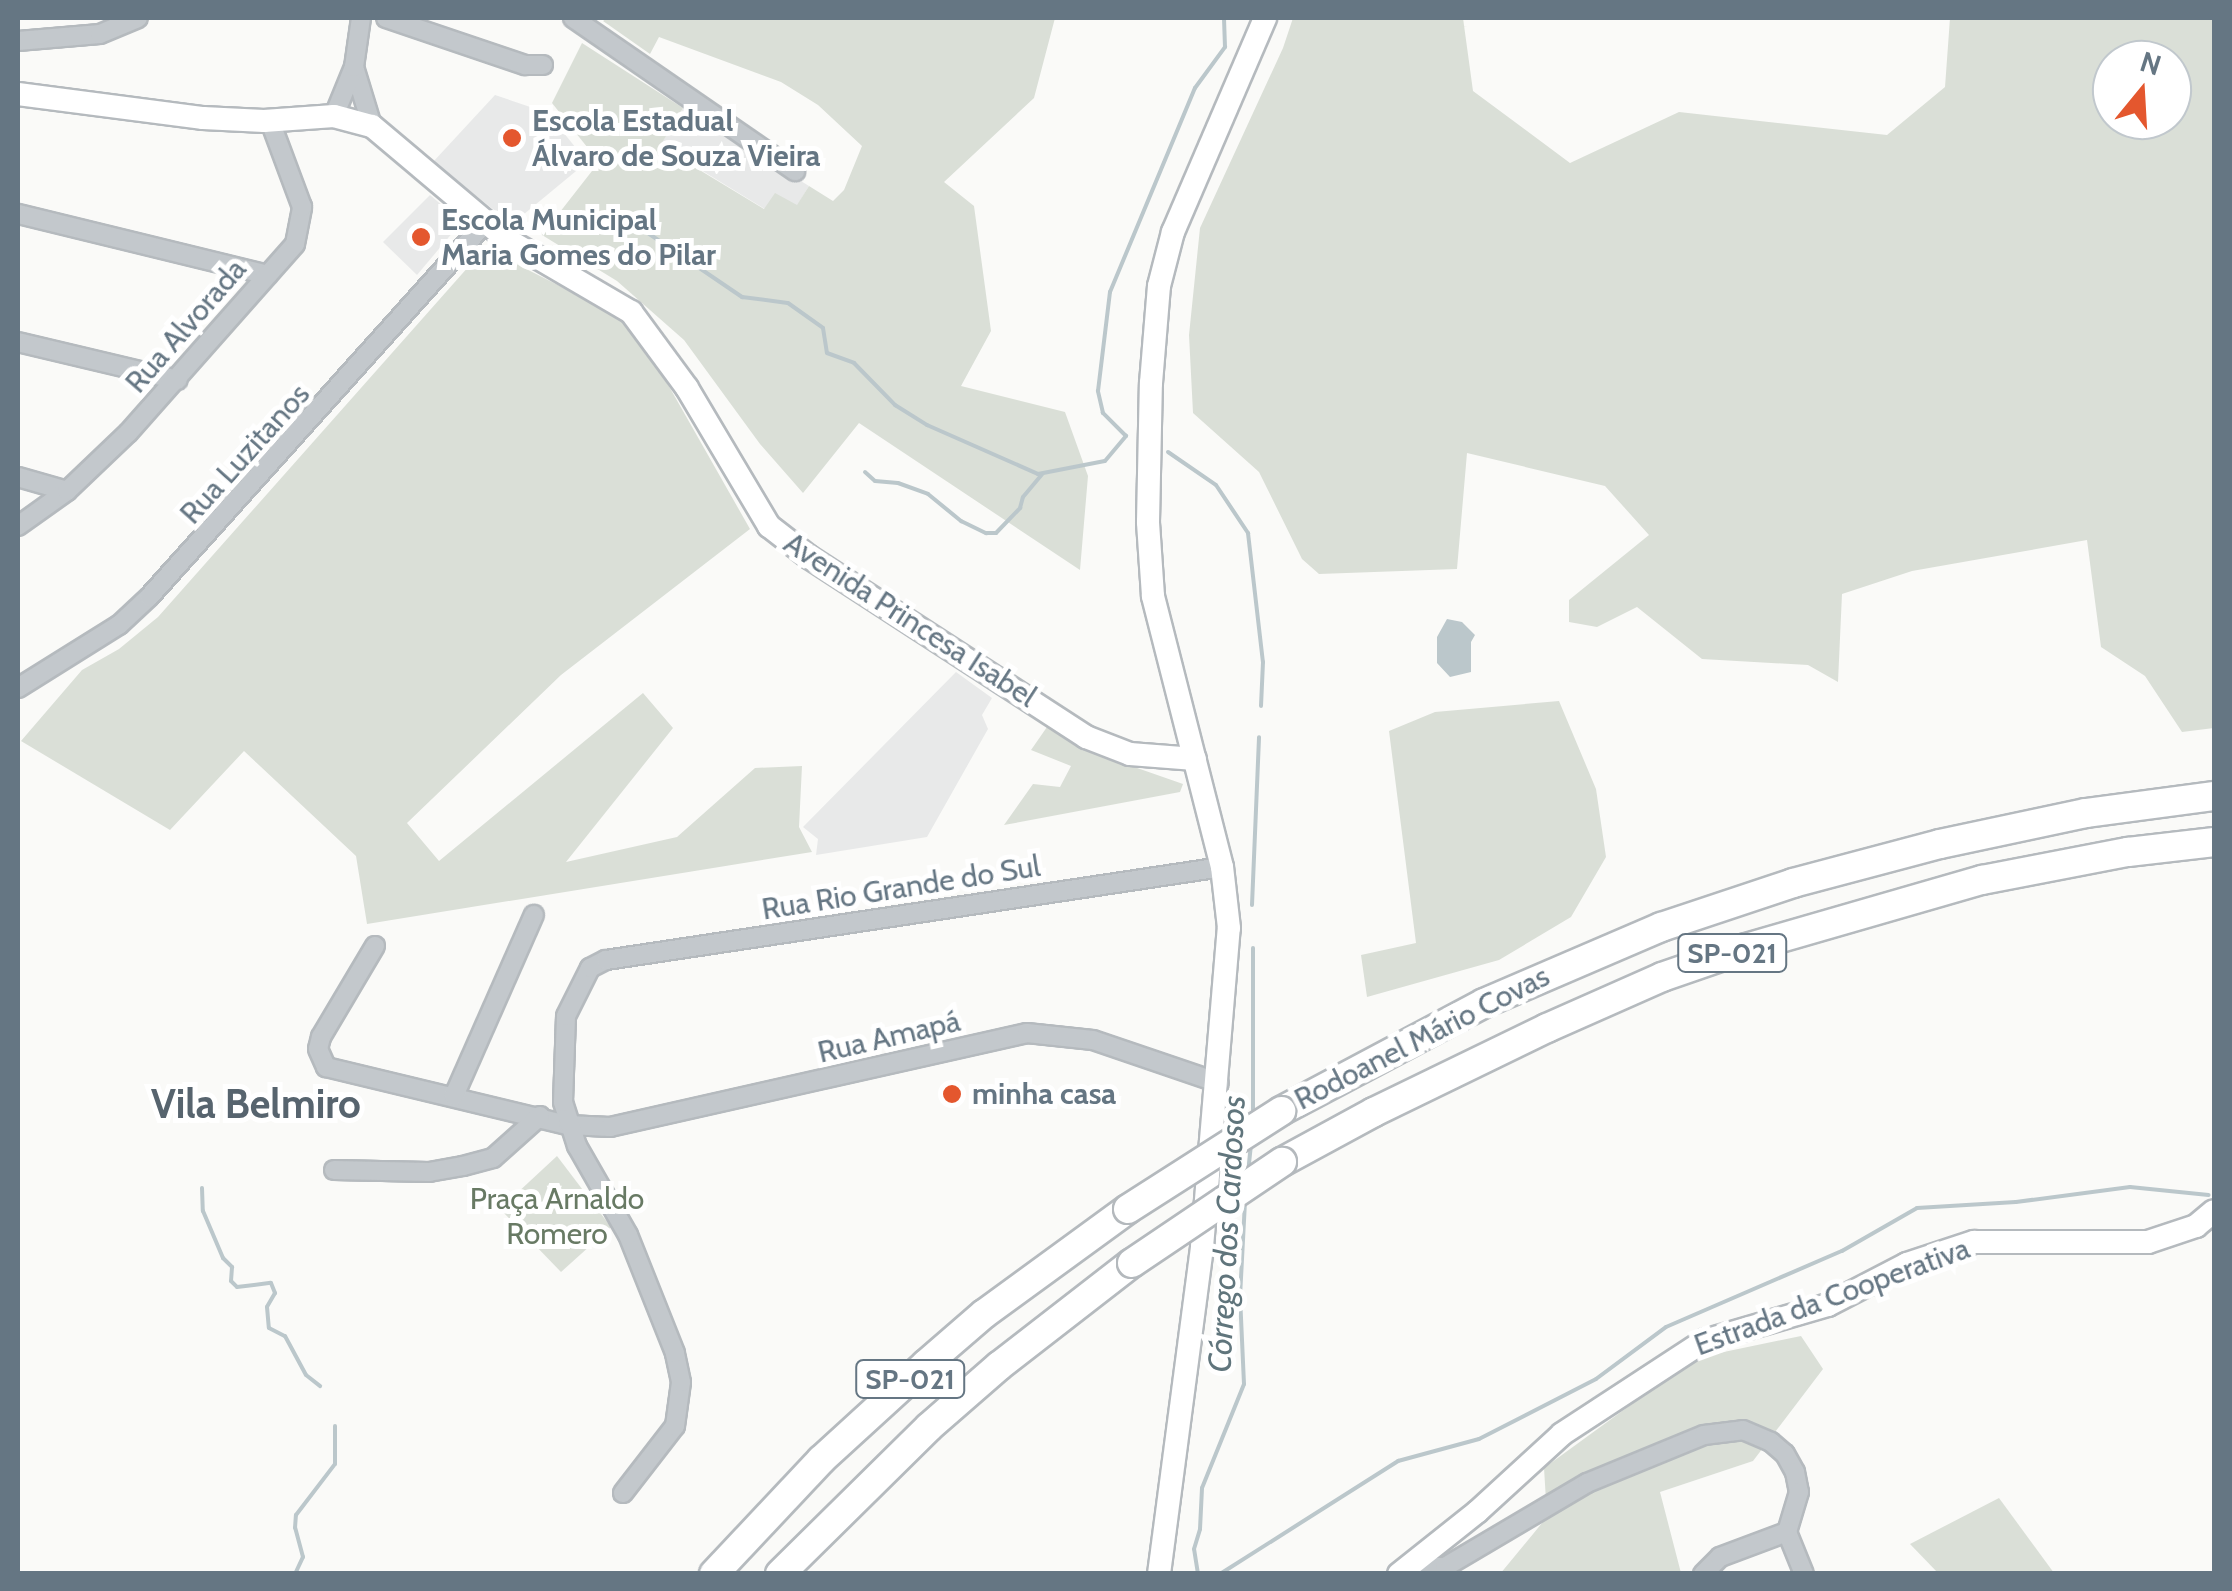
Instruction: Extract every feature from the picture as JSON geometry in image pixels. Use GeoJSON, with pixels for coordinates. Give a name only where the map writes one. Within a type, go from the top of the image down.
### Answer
{"type":"FeatureCollection","features":[{"type":"Feature","properties":{"kind":"highway","name":"Rodoanel Mário Covas"},"geometry":{"type":"LineString","coordinates":[[714,1574],[821,1460],[984,1314],[1128,1209],[1281,1111],[1484,1002],[1661,926],[1793,883],[1940,844],[2086,813],[2214,796]]}},
{"type":"Feature","properties":{"kind":"highway","name":"Rodoanel Mário Covas"},"geometry":{"type":"LineString","coordinates":[[780,1574],[929,1427],[999,1366],[1132,1263],[1282,1162],[1374,1112],[1662,977],[1746,948],[1982,880],[2128,852],[2214,842]]}},
{"type":"Feature","properties":{"kind":"main road"},"geometry":{"type":"LineString","coordinates":[[1159,1574],[1218,1083],[1229,928],[1222,867],[1153,596],[1149,449],[1159,286],[1192,182],[1242,78],[1265,18]]}},
{"type":"Feature","properties":{"kind":"main road","name":"Avenida Princesa Isabel"},"geometry":{"type":"LineString","coordinates":[[18,94],[185,116],[270,121],[334,116],[372,126],[485,223],[567,278],[631,312],[687,388],[769,526],[808,557],[1086,737],[1130,754],[1195,759]]}},
{"type":"Feature","properties":{"kind":"main road","name":"Estrada da Cooperativa"},"geometry":{"type":"LineString","coordinates":[[1406,1570],[1562,1434],[1704,1341],[1828,1305],[1907,1264],[1974,1242],[2148,1242],[2196,1226],[2214,1212]]}},
{"type":"Feature","properties":{"kind":"street"},"geometry":{"type":"LineString","coordinates":[[18,41],[100,34],[138,18]]}},
{"type":"Feature","properties":{"kind":"street"},"geometry":{"type":"LineString","coordinates":[[334,116],[354,67],[361,18]]}},
{"type":"Feature","properties":{"kind":"street"},"geometry":{"type":"LineString","coordinates":[[386,18],[525,66],[542,65]]}},
{"type":"Feature","properties":{"kind":"street"},"geometry":{"type":"LineString","coordinates":[[573,18],[794,171]]}},
{"type":"Feature","properties":{"kind":"street"},"geometry":{"type":"LineString","coordinates":[[354,67],[372,126]]}},
{"type":"Feature","properties":{"kind":"street","name":"Rua Alvorada"},"geometry":{"type":"LineString","coordinates":[[18,526],[67,491],[178,380],[295,244],[302,207],[270,121]]}},
{"type":"Feature","properties":{"kind":"street"},"geometry":{"type":"LineString","coordinates":[[18,214],[268,275]]}},
{"type":"Feature","properties":{"kind":"street","name":"Rua Luzitanos"},"geometry":{"type":"LineString","coordinates":[[18,688],[119,625],[150,597],[485,223]]}},
{"type":"Feature","properties":{"kind":"street"},"geometry":{"type":"LineString","coordinates":[[18,342],[178,380]]}},
{"type":"Feature","properties":{"kind":"street"},"geometry":{"type":"LineString","coordinates":[[18,476],[67,491]]}},
{"type":"Feature","properties":{"kind":"street","name":"Rua Rio Grande do Sul"},"geometry":{"type":"LineString","coordinates":[[568,1125],[562,1078],[564,1028],[581,979],[590,968],[606,960],[1222,867]]}},
{"type":"Feature","properties":{"kind":"street"},"geometry":{"type":"LineString","coordinates":[[454,1096],[534,915]]}},
{"type":"Feature","properties":{"kind":"street","name":"Rua Amapá"},"geometry":{"type":"LineString","coordinates":[[375,946],[322,1037],[320,1060],[341,1074],[454,1096],[568,1125],[610,1128],[1038,1032],[1093,1040],[1218,1083]]}},
{"type":"Feature","properties":{"kind":"street"},"geometry":{"type":"LineString","coordinates":[[334,1170],[429,1172],[463,1166],[493,1158],[540,1116]]}},
{"type":"Feature","properties":{"kind":"street"},"geometry":{"type":"LineString","coordinates":[[568,1125],[628,1235],[675,1352],[681,1382],[675,1426],[623,1493]]}},
{"type":"Feature","properties":{"kind":"street"},"geometry":{"type":"LineString","coordinates":[[1406,1570],[1444,1567],[1587,1483],[1724,1430],[1757,1434],[1785,1454],[1799,1492],[1788,1532],[1804,1574]]}},
{"type":"Feature","properties":{"kind":"street"},"geometry":{"type":"LineString","coordinates":[[1702,1574],[1720,1557],[1788,1532]]}},
{"type":"Feature","properties":{"kind":"shaded area","name":"Escola Estadual Álvaro de Souza Vieira"},"geometry":{"type":"Polygon","coordinates":[[[495,95],[548,113],[587,162],[512,224],[433,162],[495,95]]]}},
{"type":"Feature","properties":{"kind":"shaded area"},"geometry":{"type":"Polygon","coordinates":[[[683,108],[809,186],[797,206],[765,209],[660,145],[683,108]]]}},
{"type":"Feature","properties":{"kind":"shaded area","name":"Escola Municipal Maria Gomes do Pilar"},"geometry":{"type":"Polygon","coordinates":[[[430,195],[457,218],[459,225],[417,275],[383,242],[430,195]]]}},
{"type":"Feature","properties":{"kind":"shaded area"},"geometry":{"type":"Polygon","coordinates":[[[1447,619],[1462,622],[1475,635],[1471,642],[1471,672],[1450,677],[1437,663],[1437,637],[1447,619]]]}},
{"type":"Feature","properties":{"kind":"shaded area"},"geometry":{"type":"Polygon","coordinates":[[[956,672],[992,698],[982,715],[988,729],[927,837],[816,855],[818,839],[803,827],[956,672]]]}},
{"type":"Feature","properties":{"kind":"green space"},"geometry":{"type":"Polygon","coordinates":[[[1055,18],[1034,98],[944,182],[974,206],[991,331],[961,386],[1065,412],[1088,476],[1080,570],[859,423],[803,493],[760,444],[684,340],[617,281],[542,235],[599,162],[552,103],[582,43],[683,108],[660,146],[764,209],[775,193],[797,205],[809,186],[833,201],[844,190],[862,146],[818,105],[781,82],[659,37],[650,54],[603,21],[1055,18]]]}},
{"type":"Feature","properties":{"kind":"green space"},"geometry":{"type":"Polygon","coordinates":[[[1293,18],[1463,18],[1473,91],[1570,163],[1679,112],[1887,135],[1945,87],[1950,18],[2214,18],[2214,728],[2182,732],[2145,676],[2101,647],[2087,540],[1912,571],[1842,594],[1838,682],[1808,665],[1702,659],[1637,607],[1597,627],[1569,622],[1569,600],[1649,535],[1605,486],[1467,453],[1457,569],[1319,574],[1302,559],[1259,472],[1193,413],[1189,335],[1200,228],[1283,48],[1293,18]]]}},
{"type":"Feature","properties":{"kind":"green space"},"geometry":{"type":"Polygon","coordinates":[[[485,248],[633,323],[750,529],[561,675],[407,823],[439,861],[643,693],[673,728],[566,862],[677,837],[755,768],[802,766],[799,827],[812,852],[367,924],[356,856],[244,751],[170,830],[21,741],[82,670],[119,649],[158,617],[485,248]]]}},
{"type":"Feature","properties":{"kind":"green space"},"geometry":{"type":"Polygon","coordinates":[[[1559,701],[1596,789],[1606,857],[1571,917],[1499,960],[1367,997],[1361,955],[1416,943],[1389,731],[1435,712],[1559,701]]]}},
{"type":"Feature","properties":{"kind":"green space"},"geometry":{"type":"Polygon","coordinates":[[[1047,727],[1120,762],[1183,784],[1180,792],[1004,825],[1033,784],[1060,787],[1071,766],[1031,750],[1047,727]]]}},
{"type":"Feature","properties":{"kind":"green space","name":"Praça Arnaldo Romero"},"geometry":{"type":"Polygon","coordinates":[[[557,1156],[611,1227],[561,1272],[500,1209],[557,1156]]]}},
{"type":"Feature","properties":{"kind":"green space"},"geometry":{"type":"Polygon","coordinates":[[[1801,1336],[1823,1369],[1753,1461],[1660,1492],[1681,1573],[1500,1574],[1547,1517],[1544,1468],[1695,1358],[1801,1336]]]}},
{"type":"Feature","properties":{"kind":"green space"},"geometry":{"type":"Polygon","coordinates":[[[1999,1498],[2054,1573],[1938,1573],[1910,1544],[1999,1498]]]}},
{"type":"Feature","properties":{"kind":"waterway"},"geometry":{"type":"LineString","coordinates":[[639,227],[742,297],[788,303],[823,328],[827,353],[854,363],[895,405],[927,425],[1038,474],[1105,461],[1126,436],[1103,413],[1098,391],[1110,292],[1195,88],[1225,47],[1224,18]]}},
{"type":"Feature","properties":{"kind":"waterway","name":"Córrego dos Cardosos"},"geometry":{"type":"LineString","coordinates":[[1168,452],[1216,485],[1248,533],[1263,662],[1261,706]]}},
{"type":"Feature","properties":{"kind":"waterway"},"geometry":{"type":"LineString","coordinates":[[865,472],[875,481],[898,483],[928,494],[961,521],[986,533],[996,533],[1020,508],[1023,497],[1042,474]]}},
{"type":"Feature","properties":{"kind":"waterway","name":"Córrego dos Cardosos"},"geometry":{"type":"LineString","coordinates":[[1252,905],[1259,737]]}},
{"type":"Feature","properties":{"kind":"waterway","name":"Córrego dos Cardosos"},"geometry":{"type":"LineString","coordinates":[[1253,948],[1253,1113]]}},
{"type":"Feature","properties":{"kind":"waterway","name":"Córrego dos Cardosos"},"geometry":{"type":"LineString","coordinates":[[1248,1173],[1251,1142]]}},
{"type":"Feature","properties":{"kind":"waterway"},"geometry":{"type":"LineString","coordinates":[[1220,1574],[1398,1461],[1479,1439],[1596,1379],[1666,1327],[1842,1251],[1917,1208],[2016,1202],[2130,1187],[2209,1195]]}},
{"type":"Feature","properties":{"kind":"waterway"},"geometry":{"type":"LineString","coordinates":[[202,1188],[203,1211],[223,1258],[232,1267],[231,1281],[237,1287],[271,1283],[275,1293],[267,1307],[269,1328],[285,1336],[306,1375],[320,1386]]}},
{"type":"Feature","properties":{"kind":"waterway","name":"Córrego dos Cardosos"},"geometry":{"type":"LineString","coordinates":[[1198,1574],[1194,1549],[1200,1529],[1202,1488],[1244,1384],[1240,1297],[1245,1202]]}},
{"type":"Feature","properties":{"kind":"waterway"},"geometry":{"type":"LineString","coordinates":[[295,1574],[303,1557],[295,1528],[296,1515],[335,1464],[335,1426]]}},
{"type":"Feature","properties":{"kind":"place","name":"Escola Estadual Álvaro de Souza Vieira"},"geometry":{"type":"Point","coordinates":[512,138]}},
{"type":"Feature","properties":{"kind":"place","name":"Escola Municipal Maria Gomes do Pilar"},"geometry":{"type":"Point","coordinates":[421,237]}},
{"type":"Feature","properties":{"kind":"place","name":"minha casa"},"geometry":{"type":"Point","coordinates":[952,1094]}},
{"type":"Feature","properties":{"kind":"district","name":"Vila Belmiro"},"geometry":{"type":"Point","coordinates":[256,1104]}}]}
